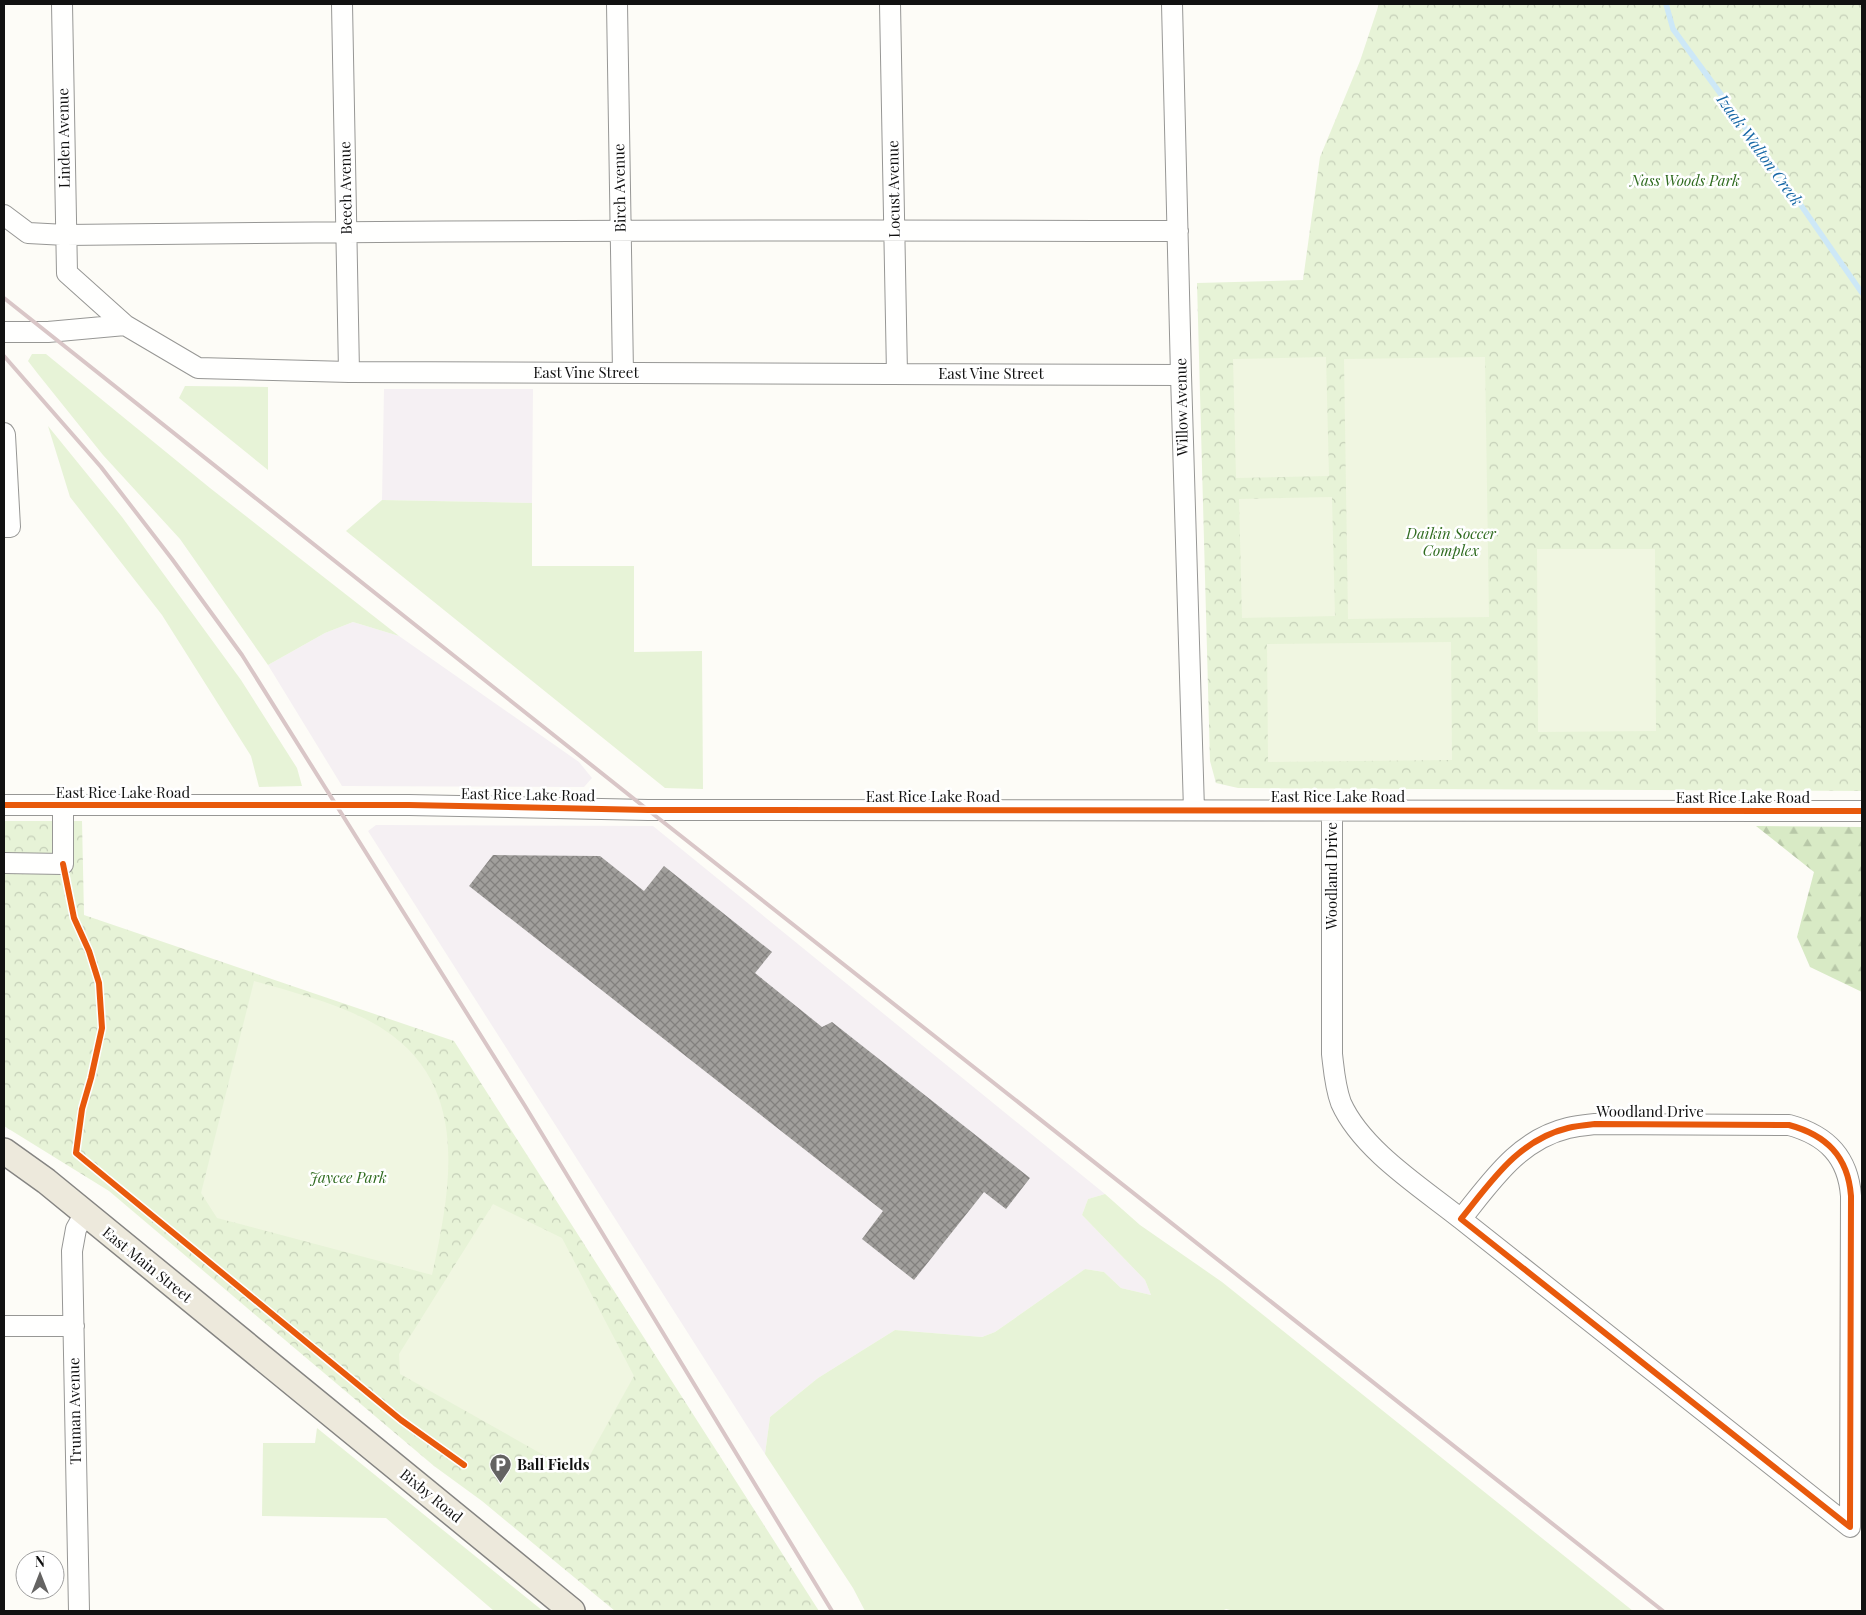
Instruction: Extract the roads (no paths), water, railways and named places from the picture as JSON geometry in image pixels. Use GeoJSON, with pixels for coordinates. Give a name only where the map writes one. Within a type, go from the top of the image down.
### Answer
{"type":"FeatureCollection","features":[{"type":"Feature","properties":{"kind":"main road","name":"East Main Street"},"geometry":{"type":"LineString","coordinates":[[4,1151],[46,1181],[289,1381]]}},
{"type":"Feature","properties":{"kind":"main road","name":"Bixby Road"},"geometry":{"type":"LineString","coordinates":[[289,1381],[572,1611]]}},
{"type":"Feature","properties":{"kind":"street","name":"Linden Avenue"},"geometry":{"type":"LineString","coordinates":[[62,4],[67,273]]}},
{"type":"Feature","properties":{"kind":"street","name":"Beech Avenue"},"geometry":{"type":"LineString","coordinates":[[342,4],[349,372]]}},
{"type":"Feature","properties":{"kind":"street","name":"Birch Avenue"},"geometry":{"type":"LineString","coordinates":[[616,4],[623,373]]}},
{"type":"Feature","properties":{"kind":"street","name":"Locust Avenue"},"geometry":{"type":"LineString","coordinates":[[890,4],[897,374]]}},
{"type":"Feature","properties":{"kind":"street","name":"Willow Avenue"},"geometry":{"type":"LineString","coordinates":[[1172,4],[1194,810]]}},
{"type":"Feature","properties":{"kind":"street"},"geometry":{"type":"LineString","coordinates":[[4,215],[28,233],[66,235],[621,230],[1178,231]]}},
{"type":"Feature","properties":{"kind":"street","name":"East Vine Street"},"geometry":{"type":"LineString","coordinates":[[67,273],[125,325],[198,368],[349,372],[1181,375]]}},
{"type":"Feature","properties":{"kind":"street"},"geometry":{"type":"LineString","coordinates":[[4,332],[48,332],[125,325]]}},
{"type":"Feature","properties":{"kind":"street"},"geometry":{"type":"LineString","coordinates":[[4,433],[10,527],[4,527]]}},
{"type":"Feature","properties":{"kind":"street","name":"East Rice Lake Road"},"geometry":{"type":"LineString","coordinates":[[4,805],[409,806],[648,810],[1862,811]]}},
{"type":"Feature","properties":{"kind":"street"},"geometry":{"type":"LineString","coordinates":[[4,863],[63,864],[63,806]]}},
{"type":"Feature","properties":{"kind":"street","name":"Woodland Drive"},"geometry":{"type":"LineString","coordinates":[[1332,810],[1332,1054],[1334,1081],[1351,1122],[1381,1156],[1850,1527],[1850,1190],[1844,1167],[1836,1152],[1822,1138],[1806,1130],[1789,1125],[1595,1124],[1568,1128],[1547,1135],[1527,1146],[1506,1163],[1461,1219]]}},
{"type":"Feature","properties":{"kind":"street","name":"Truman Avenue"},"geometry":{"type":"LineString","coordinates":[[79,1611],[72,1251],[76,1229],[85,1213]]}},
{"type":"Feature","properties":{"kind":"street"},"geometry":{"type":"LineString","coordinates":[[4,1326],[74,1326]]}},
{"type":"Feature","properties":{"kind":"waterway","name":"Izaak Walton Creek"},"geometry":{"type":"LineString","coordinates":[[1666,4],[1673,29],[1775,168],[1862,293]]}},
{"type":"Feature","properties":{"kind":"railway"},"geometry":{"type":"LineString","coordinates":[[4,298],[648,810],[1663,1611]]}},
{"type":"Feature","properties":{"kind":"railway"},"geometry":{"type":"LineString","coordinates":[[4,356],[101,467],[172,559],[242,655],[525,1106],[832,1611]]}},
{"type":"Feature","properties":{"kind":"place","name":"Ball Fields"},"geometry":{"type":"Point","coordinates":[501,1484]}},
{"type":"Feature","properties":{"kind":"park label","name":"Nass Woods Park"},"geometry":{"type":"Point","coordinates":[1685,181]}},
{"type":"Feature","properties":{"kind":"park label","name":"Daikin Soccer Complex"},"geometry":{"type":"Point","coordinates":[1451,542]}},
{"type":"Feature","properties":{"kind":"park label","name":"Jaycee Park"},"geometry":{"type":"Point","coordinates":[348,1178]}}]}
